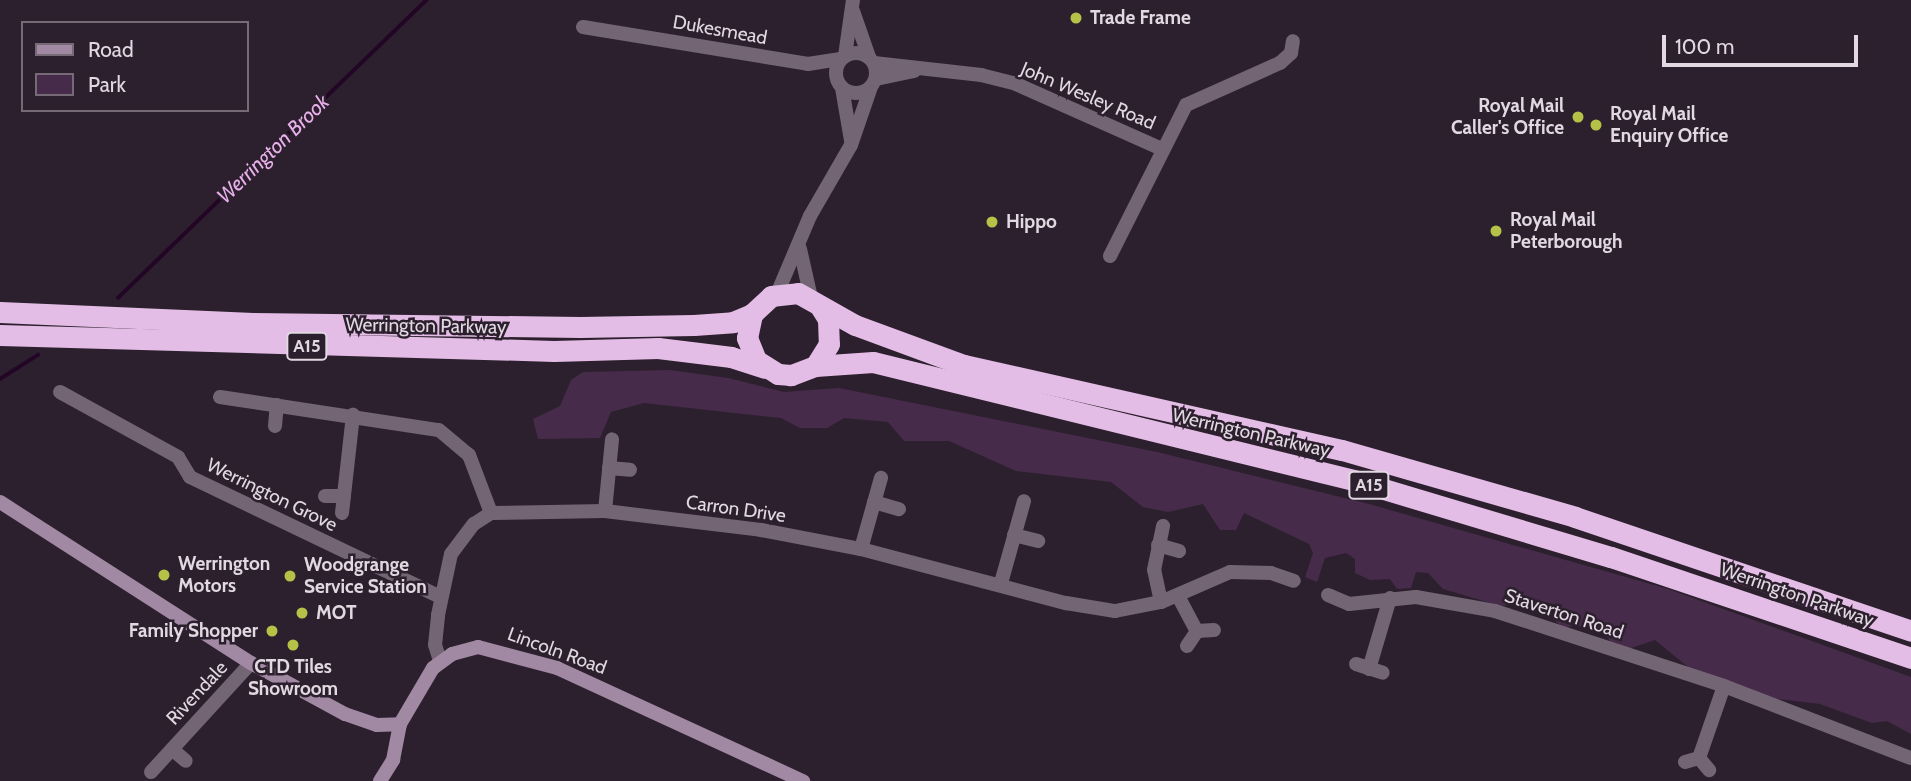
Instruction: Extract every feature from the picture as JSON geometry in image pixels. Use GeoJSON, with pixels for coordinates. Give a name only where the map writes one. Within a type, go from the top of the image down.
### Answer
{"type":"FeatureCollection","features":[{"type":"Feature","properties":{"kind":"highway","name":"A15"},"geometry":{"type":"LineString","coordinates":[[752,314],[761,303],[777,294],[798,293],[816,303]]}},
{"type":"Feature","properties":{"kind":"highway"},"geometry":{"type":"LineString","coordinates":[[815,366],[829,344],[828,319],[816,303]]}},
{"type":"Feature","properties":{"kind":"highway","name":"Werrington Parkway"},"geometry":{"type":"LineString","coordinates":[[816,303],[885,338],[964,365],[1342,450],[1576,517],[1911,631]]}},
{"type":"Feature","properties":{"kind":"highway","name":"Werrington Parkway"},"geometry":{"type":"LineString","coordinates":[[0,312],[253,323],[573,327],[694,325],[733,322],[752,314]]}},
{"type":"Feature","properties":{"kind":"highway"},"geometry":{"type":"LineString","coordinates":[[752,314],[747,338],[750,350],[765,368]]}},
{"type":"Feature","properties":{"kind":"highway","name":"Werrington Parkway"},"geometry":{"type":"LineString","coordinates":[[0,335],[554,351],[657,348],[731,357],[765,368]]}},
{"type":"Feature","properties":{"kind":"highway","name":"Werrington Parkway"},"geometry":{"type":"LineString","coordinates":[[815,366],[849,360],[873,362],[1357,481],[1611,557],[1911,658]]}},
{"type":"Feature","properties":{"kind":"highway","name":"A15"},"geometry":{"type":"LineString","coordinates":[[765,368],[791,375],[815,366]]}},
{"type":"Feature","properties":{"kind":"street"},"geometry":{"type":"LineString","coordinates":[[851,145],[840,85],[853,5]]}},
{"type":"Feature","properties":{"kind":"street"},"geometry":{"type":"LineString","coordinates":[[777,294],[799,244],[851,145],[874,83],[871,60],[853,5]]}},
{"type":"Feature","properties":{"kind":"street","name":"Dukesmead"},"geometry":{"type":"LineString","coordinates":[[583,27],[808,64],[843,58]]}},
{"type":"Feature","properties":{"kind":"street","name":"John Wesley Road"},"geometry":{"type":"LineString","coordinates":[[1110,256],[1186,105],[1280,63],[1291,53],[1293,41]]}},
{"type":"Feature","properties":{"kind":"street"},"geometry":{"type":"LineString","coordinates":[[843,58],[856,53],[871,60]]}},
{"type":"Feature","properties":{"kind":"street","name":"John Wesley Road"},"geometry":{"type":"LineString","coordinates":[[871,60],[915,70],[981,75],[1016,84],[1162,149]]}},
{"type":"Feature","properties":{"kind":"street","name":"Dukesmead"},"geometry":{"type":"LineString","coordinates":[[808,64],[840,85]]}},
{"type":"Feature","properties":{"kind":"street","name":"John Wesley Road"},"geometry":{"type":"LineString","coordinates":[[874,83],[915,70]]}},
{"type":"Feature","properties":{"kind":"street"},"geometry":{"type":"LineString","coordinates":[[840,85],[854,94],[874,83]]}},
{"type":"Feature","properties":{"kind":"street"},"geometry":{"type":"LineString","coordinates":[[799,244],[816,303]]}},
{"type":"Feature","properties":{"kind":"street","name":"Werrington Grove"},"geometry":{"type":"LineString","coordinates":[[60,392],[178,457],[190,477],[441,597]]}},
{"type":"Feature","properties":{"kind":"street"},"geometry":{"type":"LineString","coordinates":[[220,397],[424,426],[452,436],[469,455],[491,513],[474,524],[451,554],[441,597],[435,645],[440,661],[400,724],[393,760],[380,781]]}},
{"type":"Feature","properties":{"kind":"street"},"geometry":{"type":"LineString","coordinates":[[275,426],[277,405]]}},
{"type":"Feature","properties":{"kind":"street"},"geometry":{"type":"LineString","coordinates":[[342,513],[353,415]]}},
{"type":"Feature","properties":{"kind":"street"},"geometry":{"type":"LineString","coordinates":[[605,511],[612,439]]}},
{"type":"Feature","properties":{"kind":"street"},"geometry":{"type":"LineString","coordinates":[[609,468],[630,470]]}},
{"type":"Feature","properties":{"kind":"street"},"geometry":{"type":"LineString","coordinates":[[861,549],[881,478]]}},
{"type":"Feature","properties":{"kind":"street"},"geometry":{"type":"LineString","coordinates":[[325,496],[344,496]]}},
{"type":"Feature","properties":{"kind":"street"},"geometry":{"type":"LineString","coordinates":[[1001,583],[1024,501]]}},
{"type":"Feature","properties":{"kind":"street"},"geometry":{"type":"LineString","coordinates":[[0,502],[251,663],[345,714],[377,725],[400,724]]}},
{"type":"Feature","properties":{"kind":"street"},"geometry":{"type":"LineString","coordinates":[[874,502],[899,509]]}},
{"type":"Feature","properties":{"kind":"street","name":"Carron Drive"},"geometry":{"type":"LineString","coordinates":[[491,513],[605,511],[761,530],[861,549],[1001,583],[1092,609],[1115,611],[1161,602],[1230,572],[1271,573],[1294,581]]}},
{"type":"Feature","properties":{"kind":"street"},"geometry":{"type":"LineString","coordinates":[[1161,602],[1154,570],[1163,526]]}},
{"type":"Feature","properties":{"kind":"street"},"geometry":{"type":"LineString","coordinates":[[1014,535],[1038,541]]}},
{"type":"Feature","properties":{"kind":"street"},"geometry":{"type":"LineString","coordinates":[[1158,545],[1179,551]]}},
{"type":"Feature","properties":{"kind":"street","name":"Staverton Road"},"geometry":{"type":"LineString","coordinates":[[1328,595],[1349,604],[1390,598],[1450,601],[1494,611],[1724,686],[1911,758]]}},
{"type":"Feature","properties":{"kind":"street"},"geometry":{"type":"LineString","coordinates":[[1178,596],[1197,631]]}},
{"type":"Feature","properties":{"kind":"street"},"geometry":{"type":"LineString","coordinates":[[1369,669],[1390,598]]}},
{"type":"Feature","properties":{"kind":"street"},"geometry":{"type":"LineString","coordinates":[[1197,631],[1214,630]]}},
{"type":"Feature","properties":{"kind":"street"},"geometry":{"type":"LineString","coordinates":[[1187,646],[1197,631]]}},
{"type":"Feature","properties":{"kind":"street","name":"Lincoln Road"},"geometry":{"type":"LineString","coordinates":[[440,661],[478,647],[530,658],[803,781]]}},
{"type":"Feature","properties":{"kind":"street","name":"Rivendale"},"geometry":{"type":"LineString","coordinates":[[151,772],[251,663]]}},
{"type":"Feature","properties":{"kind":"street"},"geometry":{"type":"LineString","coordinates":[[1709,771],[1692,760],[1724,686]]}},
{"type":"Feature","properties":{"kind":"street","name":"Rivendale"},"geometry":{"type":"LineString","coordinates":[[172,749],[186,761]]}},
{"type":"Feature","properties":{"kind":"green space"},"geometry":{"type":"Polygon","coordinates":[[[670,370],[728,378],[784,392],[839,388],[1157,452],[1369,504],[1668,589],[1911,677],[1911,734],[1887,721],[1872,723],[1820,704],[1769,698],[1688,667],[1655,640],[1628,649],[1612,644],[1604,633],[1575,625],[1563,628],[1553,619],[1560,612],[1557,605],[1536,600],[1501,606],[1443,589],[1428,573],[1416,572],[1411,588],[1397,589],[1390,579],[1370,580],[1355,573],[1355,559],[1346,553],[1325,558],[1317,582],[1305,577],[1313,553],[1309,544],[1244,513],[1236,530],[1220,530],[1203,504],[1168,512],[1143,507],[1111,482],[1016,471],[949,441],[904,441],[888,422],[844,418],[827,428],[800,428],[781,418],[644,403],[611,412],[600,438],[538,439],[533,419],[560,406],[571,380],[583,372],[670,370]]]}},
{"type":"Feature","properties":{"kind":"waterway","name":"Werrington Brook"},"geometry":{"type":"LineString","coordinates":[[118,298],[427,0]]}},
{"type":"Feature","properties":{"kind":"waterway","name":"Werrington Brook"},"geometry":{"type":"LineString","coordinates":[[0,379],[38,355]]}},
{"type":"Feature","properties":{"kind":"place","name":"Trade Frame"},"geometry":{"type":"Point","coordinates":[1076,18]}},
{"type":"Feature","properties":{"kind":"place","name":"Royal Mail Caller's Office"},"geometry":{"type":"Point","coordinates":[1578,117]}},
{"type":"Feature","properties":{"kind":"place","name":"Royal Mail Enquiry Office"},"geometry":{"type":"Point","coordinates":[1596,125]}},
{"type":"Feature","properties":{"kind":"place","name":"Hippo"},"geometry":{"type":"Point","coordinates":[992,222]}},
{"type":"Feature","properties":{"kind":"place","name":"Royal Mail Peterborough"},"geometry":{"type":"Point","coordinates":[1496,231]}},
{"type":"Feature","properties":{"kind":"place","name":"Werrington Motors"},"geometry":{"type":"Point","coordinates":[164,575]}},
{"type":"Feature","properties":{"kind":"place","name":"Woodgrange Service Station"},"geometry":{"type":"Point","coordinates":[290,576]}},
{"type":"Feature","properties":{"kind":"place","name":"MOT"},"geometry":{"type":"Point","coordinates":[302,613]}},
{"type":"Feature","properties":{"kind":"place","name":"Family Shopper"},"geometry":{"type":"Point","coordinates":[272,631]}},
{"type":"Feature","properties":{"kind":"place","name":"CTD Tiles Showroom"},"geometry":{"type":"Point","coordinates":[293,645]}}]}
